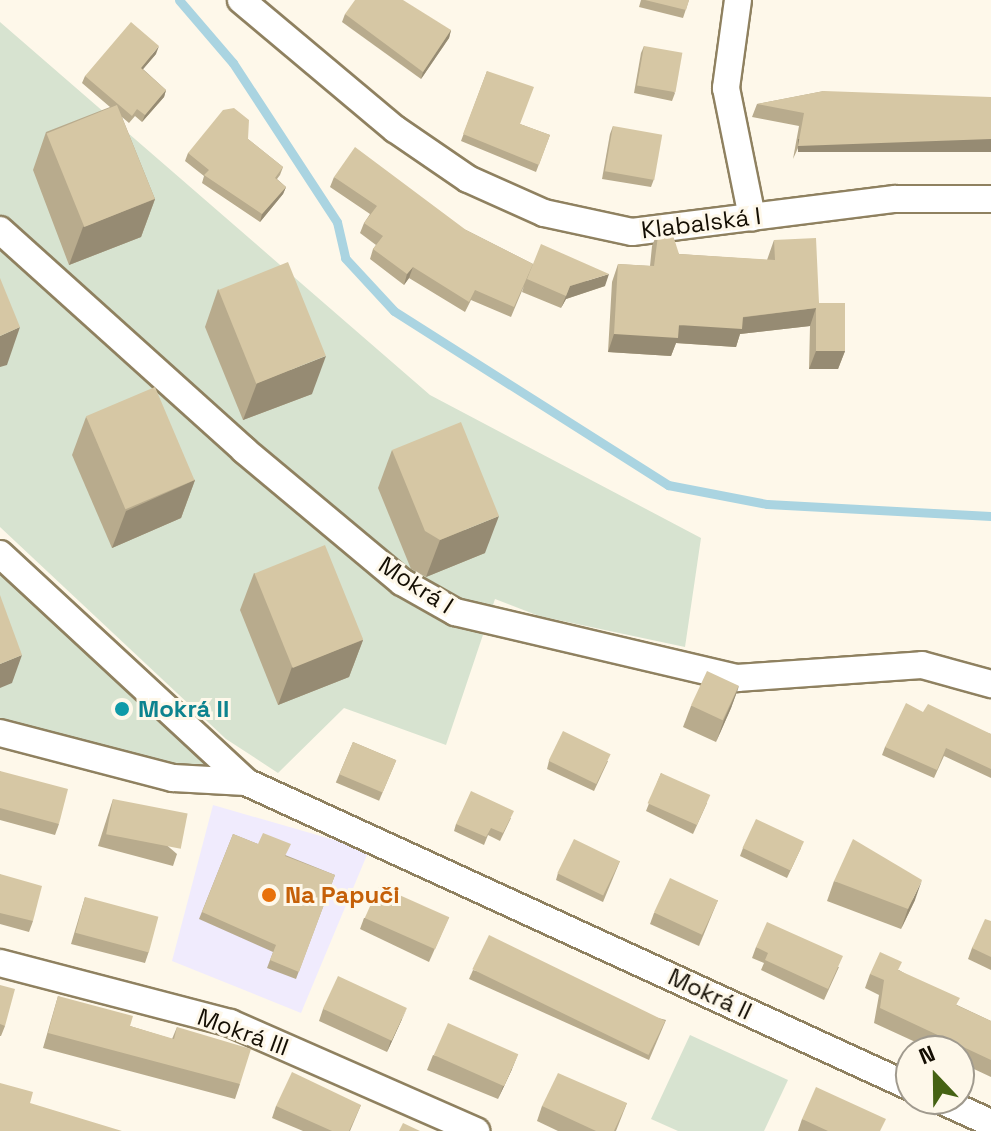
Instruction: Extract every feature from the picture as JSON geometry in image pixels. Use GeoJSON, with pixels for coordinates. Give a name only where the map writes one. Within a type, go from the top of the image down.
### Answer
{"type":"FeatureCollection","features":[{"type":"Feature","properties":{"kind":"street","name":"Klabalská I"},"geometry":{"type":"LineString","coordinates":[[241,0],[395,129],[468,179],[544,213],[632,232],[895,199],[991,199]]}},
{"type":"Feature","properties":{"kind":"street"},"geometry":{"type":"LineString","coordinates":[[738,0],[726,88],[752,217]]}},
{"type":"Feature","properties":{"kind":"street","name":"Mokrá I"},"geometry":{"type":"LineString","coordinates":[[0,230],[244,450],[402,582],[455,612],[737,678],[922,665],[991,684]]}},
{"type":"Feature","properties":{"kind":"street","name":"Mokrá II"},"geometry":{"type":"LineString","coordinates":[[0,554],[246,782],[895,1080]]}},
{"type":"Feature","properties":{"kind":"street","name":"Mokrá II"},"geometry":{"type":"LineString","coordinates":[[0,733],[173,778],[246,782]]}},
{"type":"Feature","properties":{"kind":"street","name":"Mokrá III"},"geometry":{"type":"LineString","coordinates":[[0,963],[230,1023],[476,1131]]}},
{"type":"Feature","properties":{"kind":"shaded area"},"geometry":{"type":"Polygon","coordinates":[[[213,805],[369,850],[301,1013],[172,961],[213,805]]]}},
{"type":"Feature","properties":{"kind":"green space"},"geometry":{"type":"Polygon","coordinates":[[[0,22],[430,395],[701,538],[685,647],[539,616],[495,599],[446,745],[344,708],[278,773],[226,739],[0,527],[0,22]]]}},
{"type":"Feature","properties":{"kind":"green space"},"geometry":{"type":"Polygon","coordinates":[[[0,570],[208,761],[210,767],[203,774],[0,720],[0,570]]]}},
{"type":"Feature","properties":{"kind":"green space"},"geometry":{"type":"Polygon","coordinates":[[[690,1035],[788,1080],[764,1131],[678,1131],[651,1119],[690,1035]]]}},
{"type":"Feature","properties":{"kind":"building"},"geometry":{"type":"Polygon","coordinates":[[[355,0],[403,0],[451,30],[423,72],[345,14],[355,0]]]}},
{"type":"Feature","properties":{"kind":"building"},"geometry":{"type":"Polygon","coordinates":[[[645,0],[689,0],[686,10],[645,0]]]}},
{"type":"Feature","properties":{"kind":"building"},"geometry":{"type":"Polygon","coordinates":[[[131,22],[159,46],[141,68],[166,90],[145,115],[137,109],[132,116],[85,76],[131,22]]]}},
{"type":"Feature","properties":{"kind":"building"},"geometry":{"type":"Polygon","coordinates":[[[644,46],[682,53],[675,92],[637,85],[644,46]]]}},
{"type":"Feature","properties":{"kind":"building"},"geometry":{"type":"Polygon","coordinates":[[[487,71],[534,87],[520,124],[550,135],[539,165],[463,134],[487,71]]]}},
{"type":"Feature","properties":{"kind":"building"},"geometry":{"type":"Polygon","coordinates":[[[824,91],[991,97],[991,139],[798,146],[804,113],[757,104],[824,91]]]}},
{"type":"Feature","properties":{"kind":"building"},"geometry":{"type":"Polygon","coordinates":[[[117,105],[155,199],[84,227],[47,133],[117,105]]]}},
{"type":"Feature","properties":{"kind":"building"},"geometry":{"type":"Polygon","coordinates":[[[234,108],[249,120],[248,139],[283,167],[275,178],[286,187],[262,214],[204,175],[209,170],[188,153],[223,110],[234,108]]]}},
{"type":"Feature","properties":{"kind":"building"},"geometry":{"type":"Polygon","coordinates":[[[613,126],[662,135],[654,180],[605,171],[613,126]]]}},
{"type":"Feature","properties":{"kind":"building"},"geometry":{"type":"Polygon","coordinates":[[[355,147],[466,230],[533,264],[514,307],[475,290],[469,302],[413,267],[407,274],[373,249],[383,236],[364,223],[377,206],[334,177],[355,147]]]}},
{"type":"Feature","properties":{"kind":"building"},"geometry":{"type":"Polygon","coordinates":[[[670,226],[679,254],[775,260],[774,240],[816,238],[819,303],[845,303],[845,351],[816,351],[816,308],[743,317],[742,329],[679,325],[678,338],[614,334],[618,264],[654,266],[659,228],[670,226]]]}},
{"type":"Feature","properties":{"kind":"building"},"geometry":{"type":"Polygon","coordinates":[[[541,244],[609,274],[570,286],[566,296],[527,279],[541,244]]]}},
{"type":"Feature","properties":{"kind":"building"},"geometry":{"type":"Polygon","coordinates":[[[288,262],[326,356],[256,384],[218,290],[288,262]]]}},
{"type":"Feature","properties":{"kind":"building"},"geometry":{"type":"Polygon","coordinates":[[[0,278],[20,327],[0,336],[0,278]]]}},
{"type":"Feature","properties":{"kind":"building"},"geometry":{"type":"Polygon","coordinates":[[[155,387],[194,480],[125,509],[86,416],[155,387]]]}},
{"type":"Feature","properties":{"kind":"building"},"geometry":{"type":"Polygon","coordinates":[[[461,422],[499,516],[440,540],[425,531],[392,450],[461,422]]]}},
{"type":"Feature","properties":{"kind":"building"},"geometry":{"type":"Polygon","coordinates":[[[325,545],[363,640],[293,668],[255,573],[325,545]]]}},
{"type":"Feature","properties":{"kind":"building"},"geometry":{"type":"Polygon","coordinates":[[[0,595],[22,655],[0,664],[0,595]]]}},
{"type":"Feature","properties":{"kind":"building"},"geometry":{"type":"Polygon","coordinates":[[[707,671],[739,686],[723,720],[691,705],[707,671]]]}},
{"type":"Feature","properties":{"kind":"building"},"geometry":{"type":"Polygon","coordinates":[[[906,703],[923,712],[928,704],[991,734],[991,769],[946,748],[937,770],[885,747],[906,703]]]}},
{"type":"Feature","properties":{"kind":"building"},"geometry":{"type":"Polygon","coordinates":[[[563,731],[611,754],[596,784],[549,761],[563,731]]]}},
{"type":"Feature","properties":{"kind":"building"},"geometry":{"type":"Polygon","coordinates":[[[353,742],[396,760],[383,793],[339,774],[353,742]]]}},
{"type":"Feature","properties":{"kind":"building"},"geometry":{"type":"Polygon","coordinates":[[[0,771],[68,789],[59,824],[0,808],[0,771]]]}},
{"type":"Feature","properties":{"kind":"building"},"geometry":{"type":"Polygon","coordinates":[[[661,773],[710,795],[697,825],[648,803],[661,773]]]}},
{"type":"Feature","properties":{"kind":"building"},"geometry":{"type":"Polygon","coordinates":[[[471,791],[514,811],[503,833],[491,828],[486,837],[456,824],[471,791]]]}},
{"type":"Feature","properties":{"kind":"building"},"geometry":{"type":"Polygon","coordinates":[[[113,799],[188,814],[181,849],[106,834],[113,799]]]}},
{"type":"Feature","properties":{"kind":"building"},"geometry":{"type":"Polygon","coordinates":[[[756,819],[804,841],[791,870],[742,848],[756,819]]]}},
{"type":"Feature","properties":{"kind":"building"},"geometry":{"type":"Polygon","coordinates":[[[263,833],[291,844],[285,856],[335,875],[299,972],[270,960],[276,945],[202,912],[233,834],[258,844],[263,833]]]}},
{"type":"Feature","properties":{"kind":"building"},"geometry":{"type":"Polygon","coordinates":[[[574,839],[620,861],[603,896],[557,873],[574,839]]]}},
{"type":"Feature","properties":{"kind":"building"},"geometry":{"type":"Polygon","coordinates":[[[853,839],[922,880],[908,909],[834,881],[853,839]]]}},
{"type":"Feature","properties":{"kind":"building"},"geometry":{"type":"Polygon","coordinates":[[[0,874],[42,886],[33,921],[0,913],[0,874]]]}},
{"type":"Feature","properties":{"kind":"building"},"geometry":{"type":"Polygon","coordinates":[[[670,878],[718,900],[702,935],[654,912],[670,878]]]}},
{"type":"Feature","properties":{"kind":"building"},"geometry":{"type":"Polygon","coordinates":[[[379,886],[449,917],[435,949],[365,918],[379,886]]]}},
{"type":"Feature","properties":{"kind":"building"},"geometry":{"type":"Polygon","coordinates":[[[85,897],[158,917],[149,952],[75,933],[85,897]]]}},
{"type":"Feature","properties":{"kind":"building"},"geometry":{"type":"Polygon","coordinates":[[[985,919],[991,921],[991,957],[972,948],[985,919]]]}},
{"type":"Feature","properties":{"kind":"building"},"geometry":{"type":"Polygon","coordinates":[[[767,922],[843,956],[828,989],[765,960],[768,953],[756,947],[767,922]]]}},
{"type":"Feature","properties":{"kind":"building"},"geometry":{"type":"Polygon","coordinates":[[[489,935],[665,1021],[649,1055],[472,969],[489,935]]]}},
{"type":"Feature","properties":{"kind":"building"},"geometry":{"type":"Polygon","coordinates":[[[880,952],[902,962],[898,970],[960,998],[956,1005],[991,1021],[991,1060],[975,1053],[975,1035],[938,1035],[880,1008],[884,980],[870,974],[880,952]]]}},
{"type":"Feature","properties":{"kind":"building"},"geometry":{"type":"Polygon","coordinates":[[[338,976],[407,1008],[392,1041],[323,1009],[338,976]]]}},
{"type":"Feature","properties":{"kind":"building"},"geometry":{"type":"Polygon","coordinates":[[[0,985],[15,989],[5,1026],[0,1024],[0,985]]]}},
{"type":"Feature","properties":{"kind":"building"},"geometry":{"type":"Polygon","coordinates":[[[58,996],[133,1016],[130,1026],[174,1039],[177,1027],[251,1049],[240,1084],[48,1033],[58,996]]]}},
{"type":"Feature","properties":{"kind":"building"},"geometry":{"type":"Polygon","coordinates":[[[448,1023],[518,1054],[504,1086],[434,1055],[448,1023]]]}},
{"type":"Feature","properties":{"kind":"building"},"geometry":{"type":"Polygon","coordinates":[[[292,1072],[361,1105],[349,1131],[332,1131],[276,1106],[292,1072]]]}},
{"type":"Feature","properties":{"kind":"building"},"geometry":{"type":"Polygon","coordinates":[[[558,1073],[627,1103],[614,1131],[596,1131],[542,1106],[558,1073]]]}},
{"type":"Feature","properties":{"kind":"building"},"geometry":{"type":"Polygon","coordinates":[[[0,1083],[33,1092],[30,1103],[122,1131],[0,1131],[0,1083]]]}},
{"type":"Feature","properties":{"kind":"building"},"geometry":{"type":"Polygon","coordinates":[[[816,1087],[886,1119],[880,1131],[828,1131],[802,1119],[816,1087]]]}},
{"type":"Feature","properties":{"kind":"building"},"geometry":{"type":"Polygon","coordinates":[[[403,1123],[420,1131],[399,1131],[403,1123]]]}},
{"type":"Feature","properties":{"kind":"waterway"},"geometry":{"type":"LineString","coordinates":[[179,0],[233,63],[337,222],[345,258],[394,311],[668,485],[767,504],[991,516]]}},
{"type":"Feature","properties":{"kind":"place","name":"Mokrá II"},"geometry":{"type":"Point","coordinates":[122,709]}},
{"type":"Feature","properties":{"kind":"place","name":"Na Papuči"},"geometry":{"type":"Point","coordinates":[269,895]}}]}
